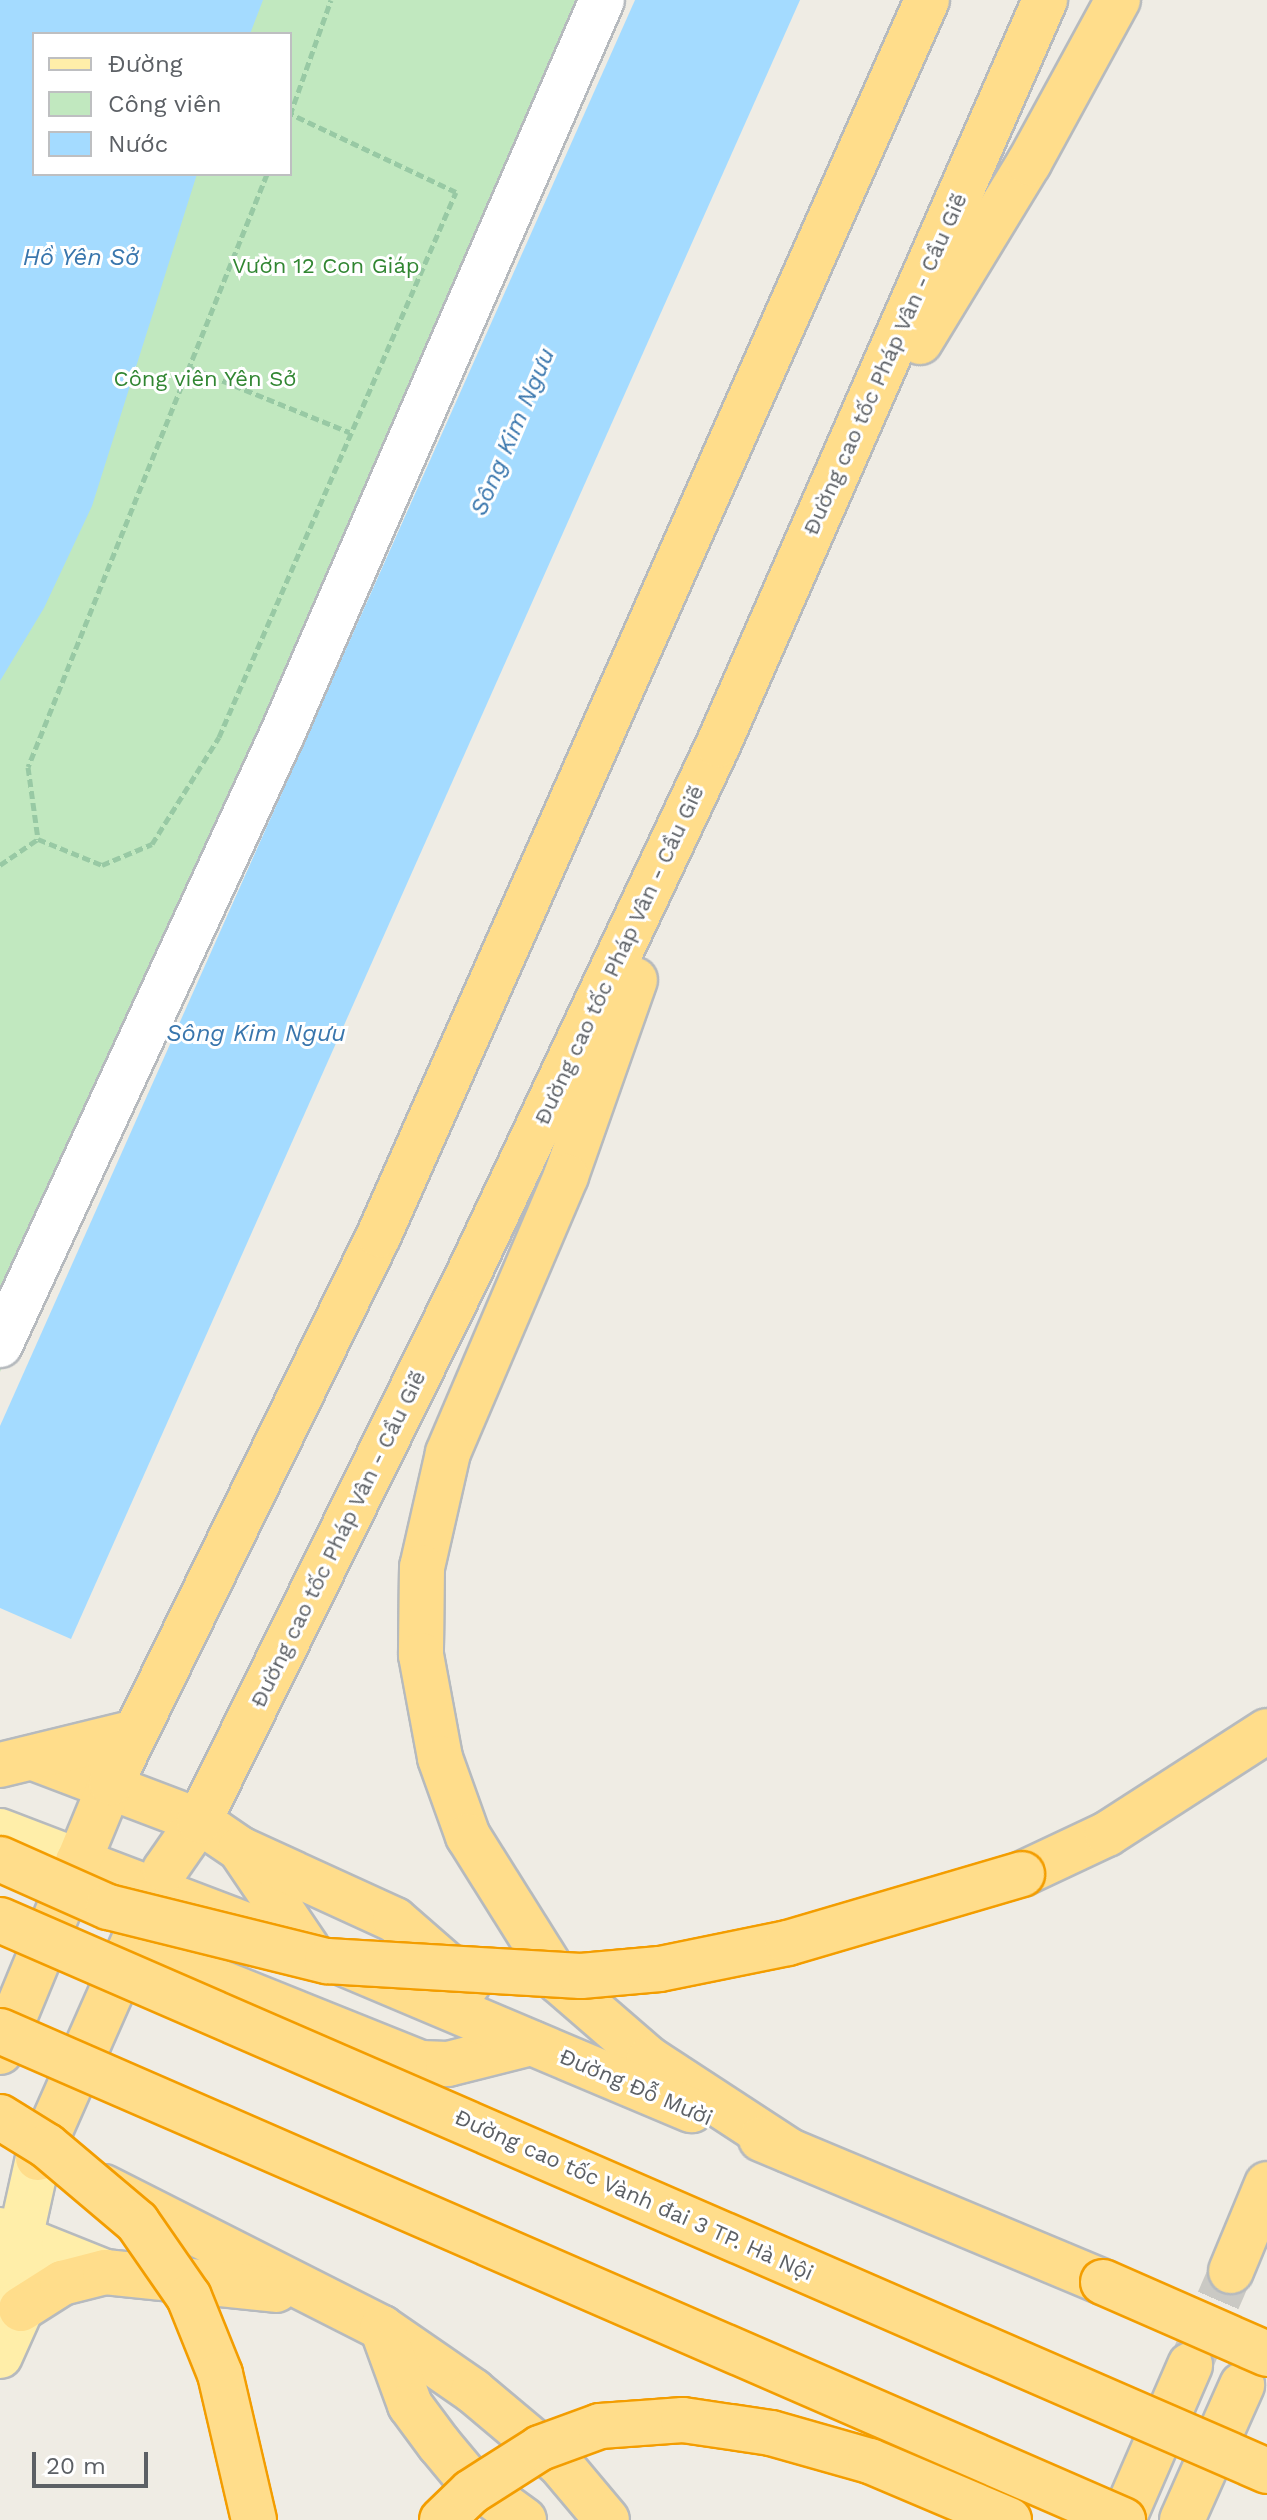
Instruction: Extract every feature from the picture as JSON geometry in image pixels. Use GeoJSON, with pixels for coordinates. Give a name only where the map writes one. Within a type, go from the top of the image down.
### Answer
{"type":"FeatureCollection","features":[{"type":"Feature","properties":{"kind":"highway"},"geometry":{"type":"LineString","coordinates":[[0,2052],[111,1783],[379,1235],[927,0]]}},
{"type":"Feature","properties":{"kind":"highway","name":"Đường cao tốc Pháp Vân - Cầu Giẽ"},"geometry":{"type":"LineString","coordinates":[[38,2158],[156,1892],[199,1821],[468,1275],[718,745],[1045,0]]}},
{"type":"Feature","properties":{"kind":"highway"},"geometry":{"type":"LineString","coordinates":[[831,488],[1029,163],[1118,0]]}},
{"type":"Feature","properties":{"kind":"highway"},"geometry":{"type":"LineString","coordinates":[[718,745],[566,1176],[448,1453],[422,1567],[421,1655],[440,1758],[468,1836],[559,1981],[649,2059],[788,2150]]}},
{"type":"Feature","properties":{"kind":"highway"},"geometry":{"type":"LineString","coordinates":[[0,1859],[108,1907],[327,1961],[581,1976],[660,1969],[788,1943],[1022,1874],[1107,1834],[1267,1731]]}},
{"type":"Feature","properties":{"kind":"highway"},"geometry":{"type":"LineString","coordinates":[[18,1762],[135,1732]]}},
{"type":"Feature","properties":{"kind":"highway"},"geometry":{"type":"LineString","coordinates":[[18,1762],[111,1783],[199,1821],[240,1849],[395,1920],[531,2043]]}},
{"type":"Feature","properties":{"kind":"highway"},"geometry":{"type":"LineString","coordinates":[[240,1849],[307,1948]]}},
{"type":"Feature","properties":{"kind":"highway","name":"Đường Đỗ Mười"},"geometry":{"type":"LineString","coordinates":[[78,1861],[307,1948],[1103,2282],[1254,2370]]}},
{"type":"Feature","properties":{"kind":"highway","name":"Đường cao tốc Vành đai 3 TP. Hà Nội"},"geometry":{"type":"LineString","coordinates":[[0,1920],[1267,2471]]}},
{"type":"Feature","properties":{"kind":"highway"},"geometry":{"type":"LineString","coordinates":[[132,1947],[421,2063],[448,2064],[531,2043]]}},
{"type":"Feature","properties":{"kind":"highway"},"geometry":{"type":"LineString","coordinates":[[0,2031],[1123,2520],[1190,2365]]}},
{"type":"Feature","properties":{"kind":"highway"},"geometry":{"type":"LineString","coordinates":[[0,2117],[47,2146],[137,2222],[189,2297],[220,2374],[254,2520]]}},
{"type":"Feature","properties":{"kind":"highway"},"geometry":{"type":"LineString","coordinates":[[0,2138],[133,2200],[315,2298],[382,2328],[473,2391],[560,2464],[607,2520]]}},
{"type":"Feature","properties":{"kind":"highway"},"geometry":{"type":"LineString","coordinates":[[1231,2271],[1267,2184]]}},
{"type":"Feature","properties":{"kind":"highway"},"geometry":{"type":"LineString","coordinates":[[21,2309],[62,2283],[105,2272],[252,2285],[315,2298]]}},
{"type":"Feature","properties":{"kind":"highway"},"geometry":{"type":"LineString","coordinates":[[382,2328],[410,2405],[469,2480],[524,2520]]}},
{"type":"Feature","properties":{"kind":"highway"},"geometry":{"type":"LineString","coordinates":[[1182,2520],[1254,2370]]}},
{"type":"Feature","properties":{"kind":"highway"},"geometry":{"type":"LineString","coordinates":[[442,2520],[471,2492],[540,2448],[600,2426],[683,2420],[771,2433],[870,2461],[1009,2520]]}},
{"type":"Feature","properties":{"kind":"main road","name":"Đường Đỗ Mười"},"geometry":{"type":"LineString","coordinates":[[0,1831],[78,1861]]}},
{"type":"Feature","properties":{"kind":"main road"},"geometry":{"type":"LineString","coordinates":[[0,2356],[21,2309],[10,2235],[38,2158]]}},
{"type":"Feature","properties":{"kind":"main road"},"geometry":{"type":"LineString","coordinates":[[10,2235],[105,2272]]}},
{"type":"Feature","properties":{"kind":"lane"},"geometry":{"type":"LineString","coordinates":[[0,1345],[284,730],[602,0]]}},
{"type":"Feature","properties":{"kind":"path"},"geometry":{"type":"LineString","coordinates":[[292,109],[331,0]]}},
{"type":"Feature","properties":{"kind":"path"},"geometry":{"type":"LineString","coordinates":[[38,839],[102,865],[152,844],[219,737],[349,432],[456,192],[292,116]]}},
{"type":"Feature","properties":{"kind":"path"},"geometry":{"type":"LineString","coordinates":[[38,839],[28,767],[266,176]]}},
{"type":"Feature","properties":{"kind":"path"},"geometry":{"type":"LineString","coordinates":[[189,367],[349,432]]}},
{"type":"Feature","properties":{"kind":"path"},"geometry":{"type":"LineString","coordinates":[[0,865],[38,839]]}},
{"type":"Feature","properties":{"kind":"green space","name":"Công viên Yên Sở"},"geometry":{"type":"Polygon","coordinates":[[[0,0],[589,0],[0,1372],[0,0]]]}},
{"type":"Feature","properties":{"kind":"water","name":"Hồ Yên Sở"},"geometry":{"type":"Polygon","coordinates":[[[0,0],[263,0],[251,32],[32,32],[32,176],[196,176],[92,506],[44,608],[0,681],[0,0]]]}},
{"type":"Feature","properties":{"kind":"water","name":"Sông Kim Ngưu"},"geometry":{"type":"Polygon","coordinates":[[[635,0],[800,0],[71,1639],[0,1608],[0,1426],[635,0]]]}},
{"type":"Feature","properties":{"kind":"tunnel"},"geometry":{"type":"LineString","coordinates":[[1192,2361],[1231,2271]]}},
{"type":"Feature","properties":{"kind":"park label","name":"Vườn 12 Con Giáp"},"geometry":{"type":"Point","coordinates":[326,266]}}]}
